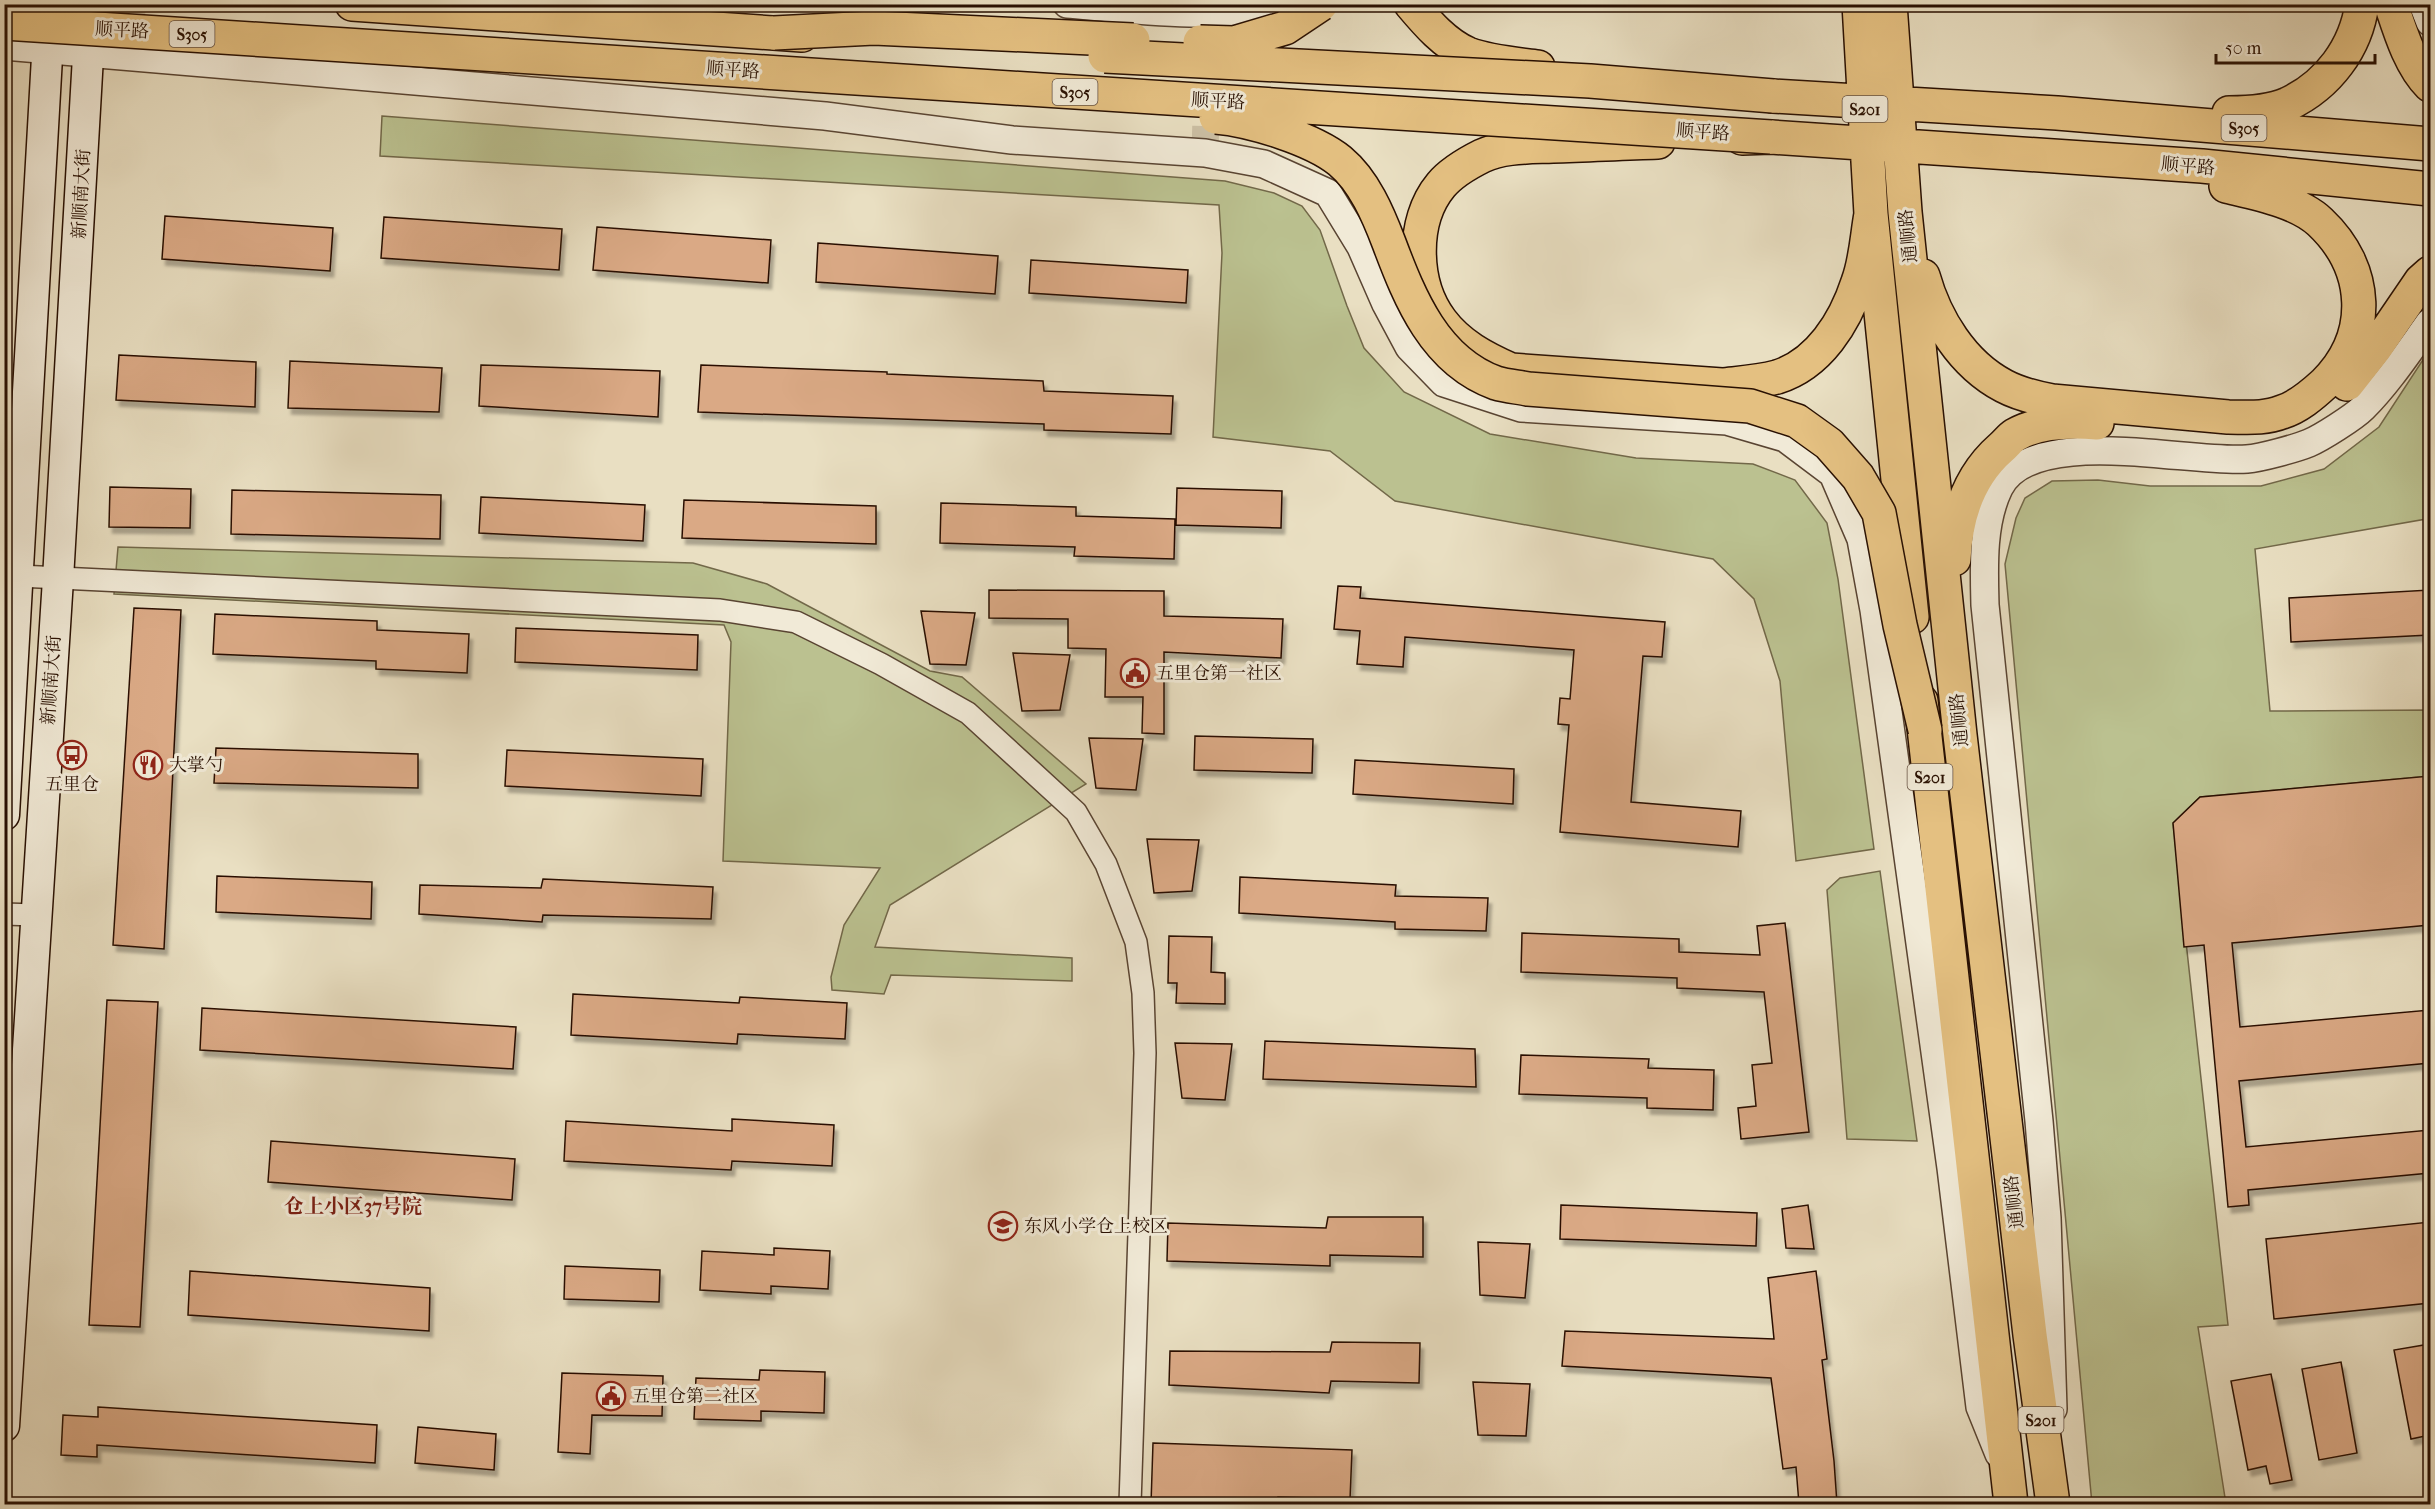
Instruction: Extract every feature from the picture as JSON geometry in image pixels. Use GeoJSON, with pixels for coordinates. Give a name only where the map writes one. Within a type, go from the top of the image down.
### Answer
{"type":"FeatureCollection","features":[{"type":"Feature","properties":{"kind":"main road","name":"新顺南大街"},"geometry":{"type":"LineString","coordinates":[[4,815],[50,4]]}},
{"type":"Feature","properties":{"kind":"main road","name":"新顺南大街"},"geometry":{"type":"LineString","coordinates":[[4,1426],[58,579],[91,4]]}},
{"type":"Feature","properties":{"kind":"main road","name":"S305"},"geometry":{"type":"LineString","coordinates":[[352,4],[1105,56],[1578,81],[2097,116],[2430,144]]}},
{"type":"Feature","properties":{"kind":"main road"},"geometry":{"type":"LineString","coordinates":[[774,33],[874,28],[1234,43],[1285,28],[1321,4]]}},
{"type":"Feature","properties":{"kind":"main road"},"geometry":{"type":"LineString","coordinates":[[1411,4],[1438,34],[1467,53],[1506,63],[1736,93]]}},
{"type":"Feature","properties":{"kind":"main road"},"geometry":{"type":"LineString","coordinates":[[2097,116],[2250,112],[2287,104],[2322,82],[2348,52],[2360,21],[2362,4]]}},
{"type":"Feature","properties":{"kind":"main road"},"geometry":{"type":"LineString","coordinates":[[2391,4],[2401,34],[2430,85]]}},
{"type":"Feature","properties":{"kind":"main road","name":"通顺路"},"geometry":{"type":"LineString","coordinates":[[1874,8],[1905,212],[1960,735],[2030,1335],[2051,1489]]}},
{"type":"Feature","properties":{"kind":"main road","name":"通顺路"},"geometry":{"type":"LineString","coordinates":[[1874,8],[1871,214],[1925,730],[2010,1491]]}},
{"type":"Feature","properties":{"kind":"main road","name":"顺平路"},"geometry":{"type":"LineString","coordinates":[[4,23],[2068,156],[2202,166],[2430,189]]}},
{"type":"Feature","properties":{"kind":"main road"},"geometry":{"type":"LineString","coordinates":[[765,72],[902,100],[1220,117],[1314,144],[1341,162],[1361,185],[1380,217],[1411,300],[1420,316],[1447,351],[1472,371],[1497,383],[1528,389],[1750,406],[1797,421],[1829,444],[1858,477],[1879,513],[1900,625],[1925,730]]}},
{"type":"Feature","properties":{"kind":"main road"},"geometry":{"type":"LineString","coordinates":[[1771,137],[1512,148],[1484,155],[1456,171],[1441,185],[1429,204],[1421,229],[1419,263],[1421,278],[1440,321],[1481,357],[1511,370],[1722,385],[1750,383],[1779,376],[1814,356],[1838,326],[1859,281],[1871,214]]}},
{"type":"Feature","properties":{"kind":"main road"},"geometry":{"type":"LineString","coordinates":[[1905,212],[1926,287],[1941,321],[1962,352],[1983,371],[2002,385],[2028,396],[2052,401],[2256,417],[2283,412],[2310,397],[2332,375],[2349,353],[2358,322],[2358,289],[2345,251],[2319,220],[2280,199],[2153,171],[2068,156]]}},
{"type":"Feature","properties":{"kind":"main road"},"geometry":{"type":"LineString","coordinates":[[1960,735],[1953,574],[1955,544],[1965,502],[1978,472],[1994,454],[2015,435],[2042,426],[2069,421],[2251,434],[2280,430],[2316,417],[2336,398],[2376,347],[2421,281],[2430,273]]}},
{"type":"Feature","properties":{"kind":"street"},"geometry":{"type":"LineString","coordinates":[[1067,4],[1208,14],[1257,10],[1265,4]]}},
{"type":"Feature","properties":{"kind":"street"},"geometry":{"type":"LineString","coordinates":[[2423,4],[2430,22]]}},
{"type":"Feature","properties":{"kind":"street"},"geometry":{"type":"LineString","coordinates":[[4,46],[825,116],[1012,140],[1205,153],[1264,164],[1328,193],[1361,247],[1386,304],[1409,347],[1444,383],[1521,408],[1727,421],[1785,438],[1833,474],[1861,538],[1874,610],[1949,1156],[1980,1407],[2010,1491]]}},
{"type":"Feature","properties":{"kind":"street"},"geometry":{"type":"LineString","coordinates":[[2051,1489],[2054,1424],[2047,1218],[2039,1121],[1985,605],[1984,570],[1990,511],[2001,486],[2020,466],[2049,456],[2081,450],[2247,459],[2309,443],[2361,410],[2430,322]]}},
{"type":"Feature","properties":{"kind":"street"},"geometry":{"type":"LineString","coordinates":[[19,576],[720,610],[796,622],[881,664],[968,713],[1076,812],[1106,864],[1136,942],[1143,993],[1145,1053],[1130,1504]]}},
{"type":"Feature","properties":{"kind":"street"},"geometry":{"type":"LineString","coordinates":[[4,914],[36,915]]}},
{"type":"Feature","properties":{"kind":"green space"},"geometry":{"type":"Polygon","coordinates":[[[382,116],[1225,181],[1274,193],[1302,206],[1320,230],[1364,348],[1404,392],[1490,434],[1636,458],[1753,464],[1795,480],[1827,523],[1838,579],[1874,849],[1796,861],[1780,681],[1754,599],[1713,559],[1395,501],[1330,451],[1213,437],[1222,253],[1219,205],[380,156],[382,116]]]}},
{"type":"Feature","properties":{"kind":"green space"},"geometry":{"type":"Polygon","coordinates":[[[2430,349],[2430,449],[2426,519],[2255,549],[2270,711],[2430,710],[2430,776],[2200,797],[2173,823],[2228,1325],[2198,1327],[2226,1504],[2092,1504],[2005,564],[2016,518],[2025,498],[2052,481],[2098,480],[2150,486],[2261,486],[2324,469],[2379,427],[2430,349]]]}},
{"type":"Feature","properties":{"kind":"green space"},"geometry":{"type":"Polygon","coordinates":[[[118,547],[693,563],[767,584],[930,671],[962,677],[1086,784],[890,905],[875,947],[1072,958],[1072,981],[891,975],[884,994],[832,990],[831,977],[844,925],[880,868],[723,861],[731,642],[724,625],[114,594],[118,547]]]}},
{"type":"Feature","properties":{"kind":"green space"},"geometry":{"type":"Polygon","coordinates":[[[1880,871],[1917,1141],[1847,1139],[1827,890],[1840,878],[1880,871]]]}},
{"type":"Feature","properties":{"kind":"building"},"geometry":{"type":"Polygon","coordinates":[[[165,216],[333,228],[330,271],[162,259],[165,216]]]}},
{"type":"Feature","properties":{"kind":"building"},"geometry":{"type":"Polygon","coordinates":[[[384,217],[562,229],[559,270],[381,258],[384,217]]]}},
{"type":"Feature","properties":{"kind":"building"},"geometry":{"type":"Polygon","coordinates":[[[597,227],[771,240],[768,283],[593,270],[597,227]]]}},
{"type":"Feature","properties":{"kind":"building"},"geometry":{"type":"Polygon","coordinates":[[[818,243],[998,256],[995,294],[816,282],[818,243]]]}},
{"type":"Feature","properties":{"kind":"building"},"geometry":{"type":"Polygon","coordinates":[[[1031,260],[1188,270],[1186,303],[1029,293],[1031,260]]]}},
{"type":"Feature","properties":{"kind":"building"},"geometry":{"type":"Polygon","coordinates":[[[119,355],[256,362],[255,407],[116,400],[119,355]]]}},
{"type":"Feature","properties":{"kind":"building"},"geometry":{"type":"Polygon","coordinates":[[[290,361],[442,368],[439,412],[288,408],[290,361]]]}},
{"type":"Feature","properties":{"kind":"building"},"geometry":{"type":"Polygon","coordinates":[[[481,365],[660,371],[658,417],[479,406],[481,365]]]}},
{"type":"Feature","properties":{"kind":"building"},"geometry":{"type":"Polygon","coordinates":[[[701,365],[1043,381],[1044,391],[1173,396],[1171,434],[1044,430],[1044,424],[698,412],[701,365]]]}},
{"type":"Feature","properties":{"kind":"building"},"geometry":{"type":"Polygon","coordinates":[[[110,487],[191,489],[190,528],[109,527],[110,487]]]}},
{"type":"Feature","properties":{"kind":"building"},"geometry":{"type":"Polygon","coordinates":[[[1177,488],[1282,491],[1281,528],[1176,525],[1177,488]]]}},
{"type":"Feature","properties":{"kind":"building"},"geometry":{"type":"Polygon","coordinates":[[[232,490],[441,495],[440,539],[231,534],[232,490]]]}},
{"type":"Feature","properties":{"kind":"building"},"geometry":{"type":"Polygon","coordinates":[[[481,497],[645,505],[643,541],[479,533],[481,497]]]}},
{"type":"Feature","properties":{"kind":"building"},"geometry":{"type":"Polygon","coordinates":[[[684,500],[876,506],[876,544],[682,538],[684,500]]]}},
{"type":"Feature","properties":{"kind":"building"},"geometry":{"type":"Polygon","coordinates":[[[941,503],[1076,507],[1076,516],[1175,519],[1174,559],[1074,556],[1075,547],[940,543],[941,503]]]}},
{"type":"Feature","properties":{"kind":"building"},"geometry":{"type":"Polygon","coordinates":[[[1338,586],[1361,587],[1360,598],[1665,622],[1662,657],[1643,656],[1631,802],[1741,811],[1738,847],[1560,832],[1569,725],[1558,724],[1560,698],[1570,699],[1574,650],[1405,637],[1403,667],[1357,664],[1360,631],[1334,629],[1338,586]]]}},
{"type":"Feature","properties":{"kind":"building","name":"五里仓第一社区"},"geometry":{"type":"Polygon","coordinates":[[[989,590],[1164,591],[1164,616],[1283,619],[1281,658],[1164,652],[1164,734],[1142,733],[1143,697],[1105,697],[1106,649],[1068,648],[1068,619],[989,618],[989,590]]]}},
{"type":"Feature","properties":{"kind":"building"},"geometry":{"type":"Polygon","coordinates":[[[2430,590],[2430,635],[2291,642],[2289,598],[2430,590]]]}},
{"type":"Feature","properties":{"kind":"building"},"geometry":{"type":"Polygon","coordinates":[[[134,608],[181,610],[164,949],[113,945],[134,608]]]}},
{"type":"Feature","properties":{"kind":"building"},"geometry":{"type":"Polygon","coordinates":[[[921,611],[975,613],[966,665],[930,664],[921,611]]]}},
{"type":"Feature","properties":{"kind":"building"},"geometry":{"type":"Polygon","coordinates":[[[215,614],[377,621],[377,630],[469,634],[467,673],[376,669],[376,661],[213,654],[215,614]]]}},
{"type":"Feature","properties":{"kind":"building"},"geometry":{"type":"Polygon","coordinates":[[[516,628],[698,635],[697,670],[515,662],[516,628]]]}},
{"type":"Feature","properties":{"kind":"building"},"geometry":{"type":"Polygon","coordinates":[[[1013,653],[1070,655],[1060,710],[1022,711],[1013,653]]]}},
{"type":"Feature","properties":{"kind":"building"},"geometry":{"type":"Polygon","coordinates":[[[1195,736],[1313,739],[1312,773],[1194,770],[1195,736]]]}},
{"type":"Feature","properties":{"kind":"building"},"geometry":{"type":"Polygon","coordinates":[[[1089,738],[1143,739],[1136,790],[1096,788],[1089,738]]]}},
{"type":"Feature","properties":{"kind":"building"},"geometry":{"type":"Polygon","coordinates":[[[216,748],[418,754],[418,788],[214,783],[216,748]]]}},
{"type":"Feature","properties":{"kind":"building"},"geometry":{"type":"Polygon","coordinates":[[[507,750],[703,759],[701,796],[505,786],[507,750]]]}},
{"type":"Feature","properties":{"kind":"building"},"geometry":{"type":"Polygon","coordinates":[[[1355,760],[1514,769],[1513,804],[1353,794],[1355,760]]]}},
{"type":"Feature","properties":{"kind":"building"},"geometry":{"type":"Polygon","coordinates":[[[2430,776],[2430,925],[2232,943],[2240,1027],[2430,1010],[2430,1063],[2239,1081],[2246,1147],[2430,1130],[2430,1173],[2248,1190],[2249,1205],[2228,1207],[2204,945],[2184,947],[2173,823],[2200,797],[2430,776]]]}},
{"type":"Feature","properties":{"kind":"building"},"geometry":{"type":"Polygon","coordinates":[[[1147,839],[1199,840],[1192,891],[1154,893],[1147,839]]]}},
{"type":"Feature","properties":{"kind":"building"},"geometry":{"type":"Polygon","coordinates":[[[217,876],[372,882],[371,919],[216,912],[217,876]]]}},
{"type":"Feature","properties":{"kind":"building"},"geometry":{"type":"Polygon","coordinates":[[[1240,877],[1396,885],[1395,896],[1488,898],[1486,931],[1395,929],[1395,922],[1239,913],[1240,877]]]}},
{"type":"Feature","properties":{"kind":"building"},"geometry":{"type":"Polygon","coordinates":[[[543,879],[713,887],[711,919],[543,915],[542,922],[419,914],[420,885],[541,888],[543,879]]]}},
{"type":"Feature","properties":{"kind":"building"},"geometry":{"type":"Polygon","coordinates":[[[1785,923],[1809,1132],[1741,1139],[1738,1108],[1756,1106],[1752,1065],[1772,1063],[1764,992],[1677,988],[1677,978],[1521,972],[1522,933],[1679,939],[1679,952],[1760,955],[1757,926],[1785,923]]]}},
{"type":"Feature","properties":{"kind":"building"},"geometry":{"type":"Polygon","coordinates":[[[1169,936],[1212,937],[1211,972],[1225,973],[1225,1004],[1176,1003],[1177,983],[1168,983],[1169,936]]]}},
{"type":"Feature","properties":{"kind":"building"},"geometry":{"type":"Polygon","coordinates":[[[573,994],[739,1003],[740,997],[847,1003],[845,1039],[738,1034],[737,1044],[571,1035],[573,994]]]}},
{"type":"Feature","properties":{"kind":"building"},"geometry":{"type":"Polygon","coordinates":[[[107,1000],[158,1002],[140,1327],[89,1325],[107,1000]]]}},
{"type":"Feature","properties":{"kind":"building"},"geometry":{"type":"Polygon","coordinates":[[[202,1008],[516,1027],[513,1069],[200,1050],[202,1008]]]}},
{"type":"Feature","properties":{"kind":"building"},"geometry":{"type":"Polygon","coordinates":[[[1265,1041],[1475,1049],[1476,1087],[1263,1079],[1265,1041]]]}},
{"type":"Feature","properties":{"kind":"building"},"geometry":{"type":"Polygon","coordinates":[[[1175,1043],[1232,1044],[1225,1100],[1182,1098],[1175,1043]]]}},
{"type":"Feature","properties":{"kind":"building"},"geometry":{"type":"Polygon","coordinates":[[[1521,1055],[1649,1059],[1648,1068],[1714,1070],[1713,1110],[1647,1108],[1647,1098],[1519,1094],[1521,1055]]]}},
{"type":"Feature","properties":{"kind":"building"},"geometry":{"type":"Polygon","coordinates":[[[732,1119],[834,1125],[832,1166],[732,1161],[731,1170],[564,1161],[566,1121],[732,1131],[732,1119]]]}},
{"type":"Feature","properties":{"kind":"building"},"geometry":{"type":"Polygon","coordinates":[[[271,1141],[515,1159],[512,1200],[268,1182],[271,1141]]]}},
{"type":"Feature","properties":{"kind":"building"},"geometry":{"type":"Polygon","coordinates":[[[1561,1205],[1757,1213],[1756,1246],[1560,1239],[1561,1205]]]}},
{"type":"Feature","properties":{"kind":"building"},"geometry":{"type":"Polygon","coordinates":[[[1808,1205],[1814,1249],[1786,1248],[1782,1209],[1808,1205]]]}},
{"type":"Feature","properties":{"kind":"building"},"geometry":{"type":"Polygon","coordinates":[[[1328,1217],[1423,1217],[1423,1257],[1330,1255],[1330,1266],[1167,1261],[1168,1223],[1326,1228],[1328,1217]]]}},
{"type":"Feature","properties":{"kind":"building"},"geometry":{"type":"Polygon","coordinates":[[[2430,1222],[2430,1303],[2274,1319],[2266,1239],[2430,1222]]]}},
{"type":"Feature","properties":{"kind":"building"},"geometry":{"type":"Polygon","coordinates":[[[1478,1242],[1530,1244],[1525,1298],[1480,1295],[1478,1242]]]}},
{"type":"Feature","properties":{"kind":"building"},"geometry":{"type":"Polygon","coordinates":[[[774,1248],[830,1251],[828,1289],[771,1286],[771,1294],[700,1290],[702,1251],[774,1255],[774,1248]]]}},
{"type":"Feature","properties":{"kind":"building"},"geometry":{"type":"Polygon","coordinates":[[[565,1266],[660,1270],[659,1302],[564,1299],[565,1266]]]}},
{"type":"Feature","properties":{"kind":"building"},"geometry":{"type":"Polygon","coordinates":[[[190,1271],[430,1288],[429,1331],[188,1315],[190,1271]]]}},
{"type":"Feature","properties":{"kind":"building"},"geometry":{"type":"Polygon","coordinates":[[[1816,1271],[1827,1359],[1822,1360],[1837,1504],[1799,1504],[1796,1467],[1783,1469],[1771,1378],[1562,1366],[1565,1331],[1774,1339],[1768,1278],[1816,1271]]]}},
{"type":"Feature","properties":{"kind":"building"},"geometry":{"type":"Polygon","coordinates":[[[1332,1342],[1420,1343],[1419,1383],[1331,1381],[1329,1393],[1169,1385],[1170,1351],[1330,1352],[1332,1342]]]}},
{"type":"Feature","properties":{"kind":"building"},"geometry":{"type":"Polygon","coordinates":[[[2430,1344],[2430,1435],[2411,1439],[2394,1350],[2430,1344]]]}},
{"type":"Feature","properties":{"kind":"building"},"geometry":{"type":"Polygon","coordinates":[[[2341,1362],[2357,1453],[2319,1460],[2302,1369],[2341,1362]]]}},
{"type":"Feature","properties":{"kind":"building"},"geometry":{"type":"Polygon","coordinates":[[[760,1370],[825,1372],[824,1413],[761,1411],[761,1421],[694,1419],[696,1378],[759,1380],[760,1370]]]}},
{"type":"Feature","properties":{"kind":"building","name":"五里仓第二社区"},"geometry":{"type":"Polygon","coordinates":[[[562,1373],[663,1376],[662,1416],[592,1415],[590,1454],[558,1452],[562,1373]]]}},
{"type":"Feature","properties":{"kind":"building"},"geometry":{"type":"Polygon","coordinates":[[[2271,1374],[2292,1480],[2270,1484],[2266,1466],[2248,1470],[2231,1381],[2271,1374]]]}},
{"type":"Feature","properties":{"kind":"building"},"geometry":{"type":"Polygon","coordinates":[[[1473,1382],[1530,1384],[1526,1436],[1478,1435],[1473,1382]]]}},
{"type":"Feature","properties":{"kind":"building"},"geometry":{"type":"Polygon","coordinates":[[[98,1407],[377,1425],[375,1463],[97,1445],[97,1457],[61,1455],[63,1415],[98,1417],[98,1407]]]}},
{"type":"Feature","properties":{"kind":"building"},"geometry":{"type":"Polygon","coordinates":[[[418,1427],[496,1434],[494,1470],[415,1463],[418,1427]]]}},
{"type":"Feature","properties":{"kind":"building"},"geometry":{"type":"Polygon","coordinates":[[[1153,1443],[1352,1450],[1350,1499],[1278,1497],[1278,1504],[1151,1504],[1153,1443]]]}},
{"type":"Feature","properties":{"kind":"tunnel"},"geometry":{"type":"LineString","coordinates":[[132,4],[133,28],[145,46]]}},
{"type":"Feature","properties":{"kind":"tunnel"},"geometry":{"type":"LineString","coordinates":[[1205,153],[1208,42]]}},
{"type":"Feature","properties":{"kind":"place","name":"五里仓第一社区"},"geometry":{"type":"Point","coordinates":[1135,673]}},
{"type":"Feature","properties":{"kind":"place","name":"五里仓"},"geometry":{"type":"Point","coordinates":[72,755]}},
{"type":"Feature","properties":{"kind":"place","name":"大掌勺"},"geometry":{"type":"Point","coordinates":[148,765]}},
{"type":"Feature","properties":{"kind":"place","name":"东风小学仓上校区"},"geometry":{"type":"Point","coordinates":[1003,1226]}},
{"type":"Feature","properties":{"kind":"place","name":"五里仓第二社区"},"geometry":{"type":"Point","coordinates":[611,1396]}},
{"type":"Feature","properties":{"kind":"district","name":"仓上小区37号院"},"geometry":{"type":"Point","coordinates":[353,1206]}}]}
